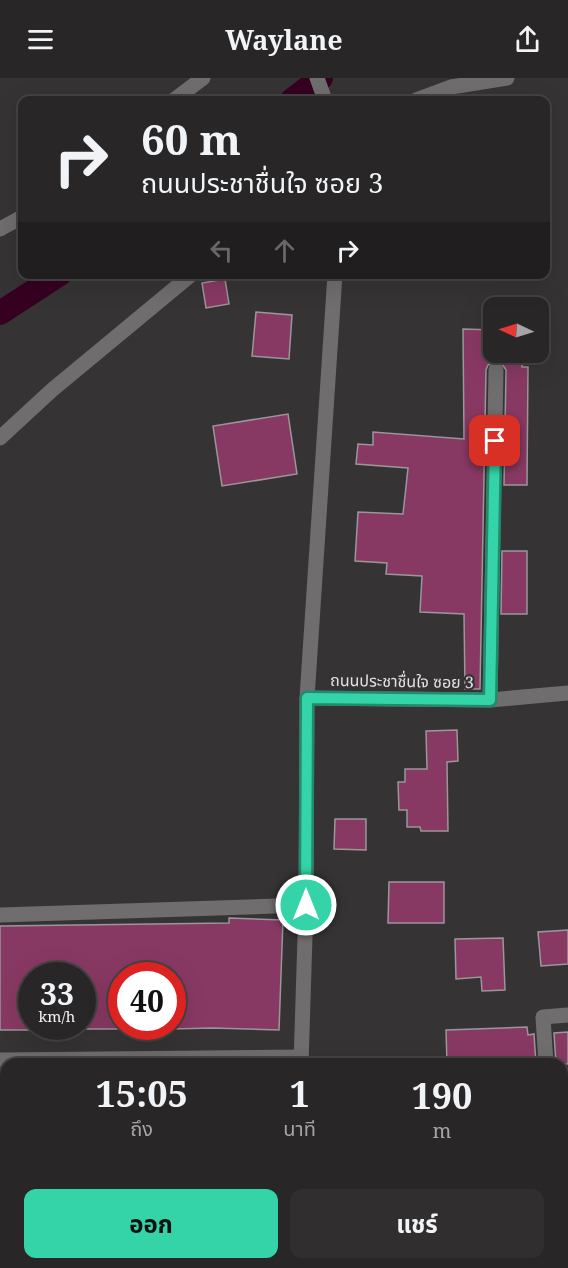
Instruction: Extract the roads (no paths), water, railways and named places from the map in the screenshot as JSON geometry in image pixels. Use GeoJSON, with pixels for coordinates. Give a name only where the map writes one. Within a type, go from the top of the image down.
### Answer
{"type":"FeatureCollection","features":[{"type":"Feature","properties":{"kind":"street"},"geometry":{"type":"LineString","coordinates":[[179,96],[203,78]]}},
{"type":"Feature","properties":{"kind":"street"},"geometry":{"type":"LineString","coordinates":[[317,78],[324,96]]}},
{"type":"Feature","properties":{"kind":"street"},"geometry":{"type":"LineString","coordinates":[[427,96],[451,87],[507,78]]}},
{"type":"Feature","properties":{"kind":"street"},"geometry":{"type":"LineString","coordinates":[[0,229],[18,219]]}},
{"type":"Feature","properties":{"kind":"street"},"geometry":{"type":"LineString","coordinates":[[0,438],[52,390],[186,279]]}},
{"type":"Feature","properties":{"kind":"street"},"geometry":{"type":"LineString","coordinates":[[301,1058],[306,905],[307,698],[335,279]]}},
{"type":"Feature","properties":{"kind":"street"},"geometry":{"type":"LineString","coordinates":[[490,700],[496,370]]}},
{"type":"Feature","properties":{"kind":"street","name":"ถนนประชาชื่นใจ ซอย 3"},"geometry":{"type":"LineString","coordinates":[[307,698],[490,700],[568,693]]}},
{"type":"Feature","properties":{"kind":"street"},"geometry":{"type":"LineString","coordinates":[[0,915],[306,905]]}},
{"type":"Feature","properties":{"kind":"street"},"geometry":{"type":"LineString","coordinates":[[546,1058],[543,1017],[568,1015]]}},
{"type":"Feature","properties":{"kind":"waterway"},"geometry":{"type":"LineString","coordinates":[[297,96],[321,78]]}},
{"type":"Feature","properties":{"kind":"waterway"},"geometry":{"type":"LineString","coordinates":[[0,313],[52,279]]}}]}
